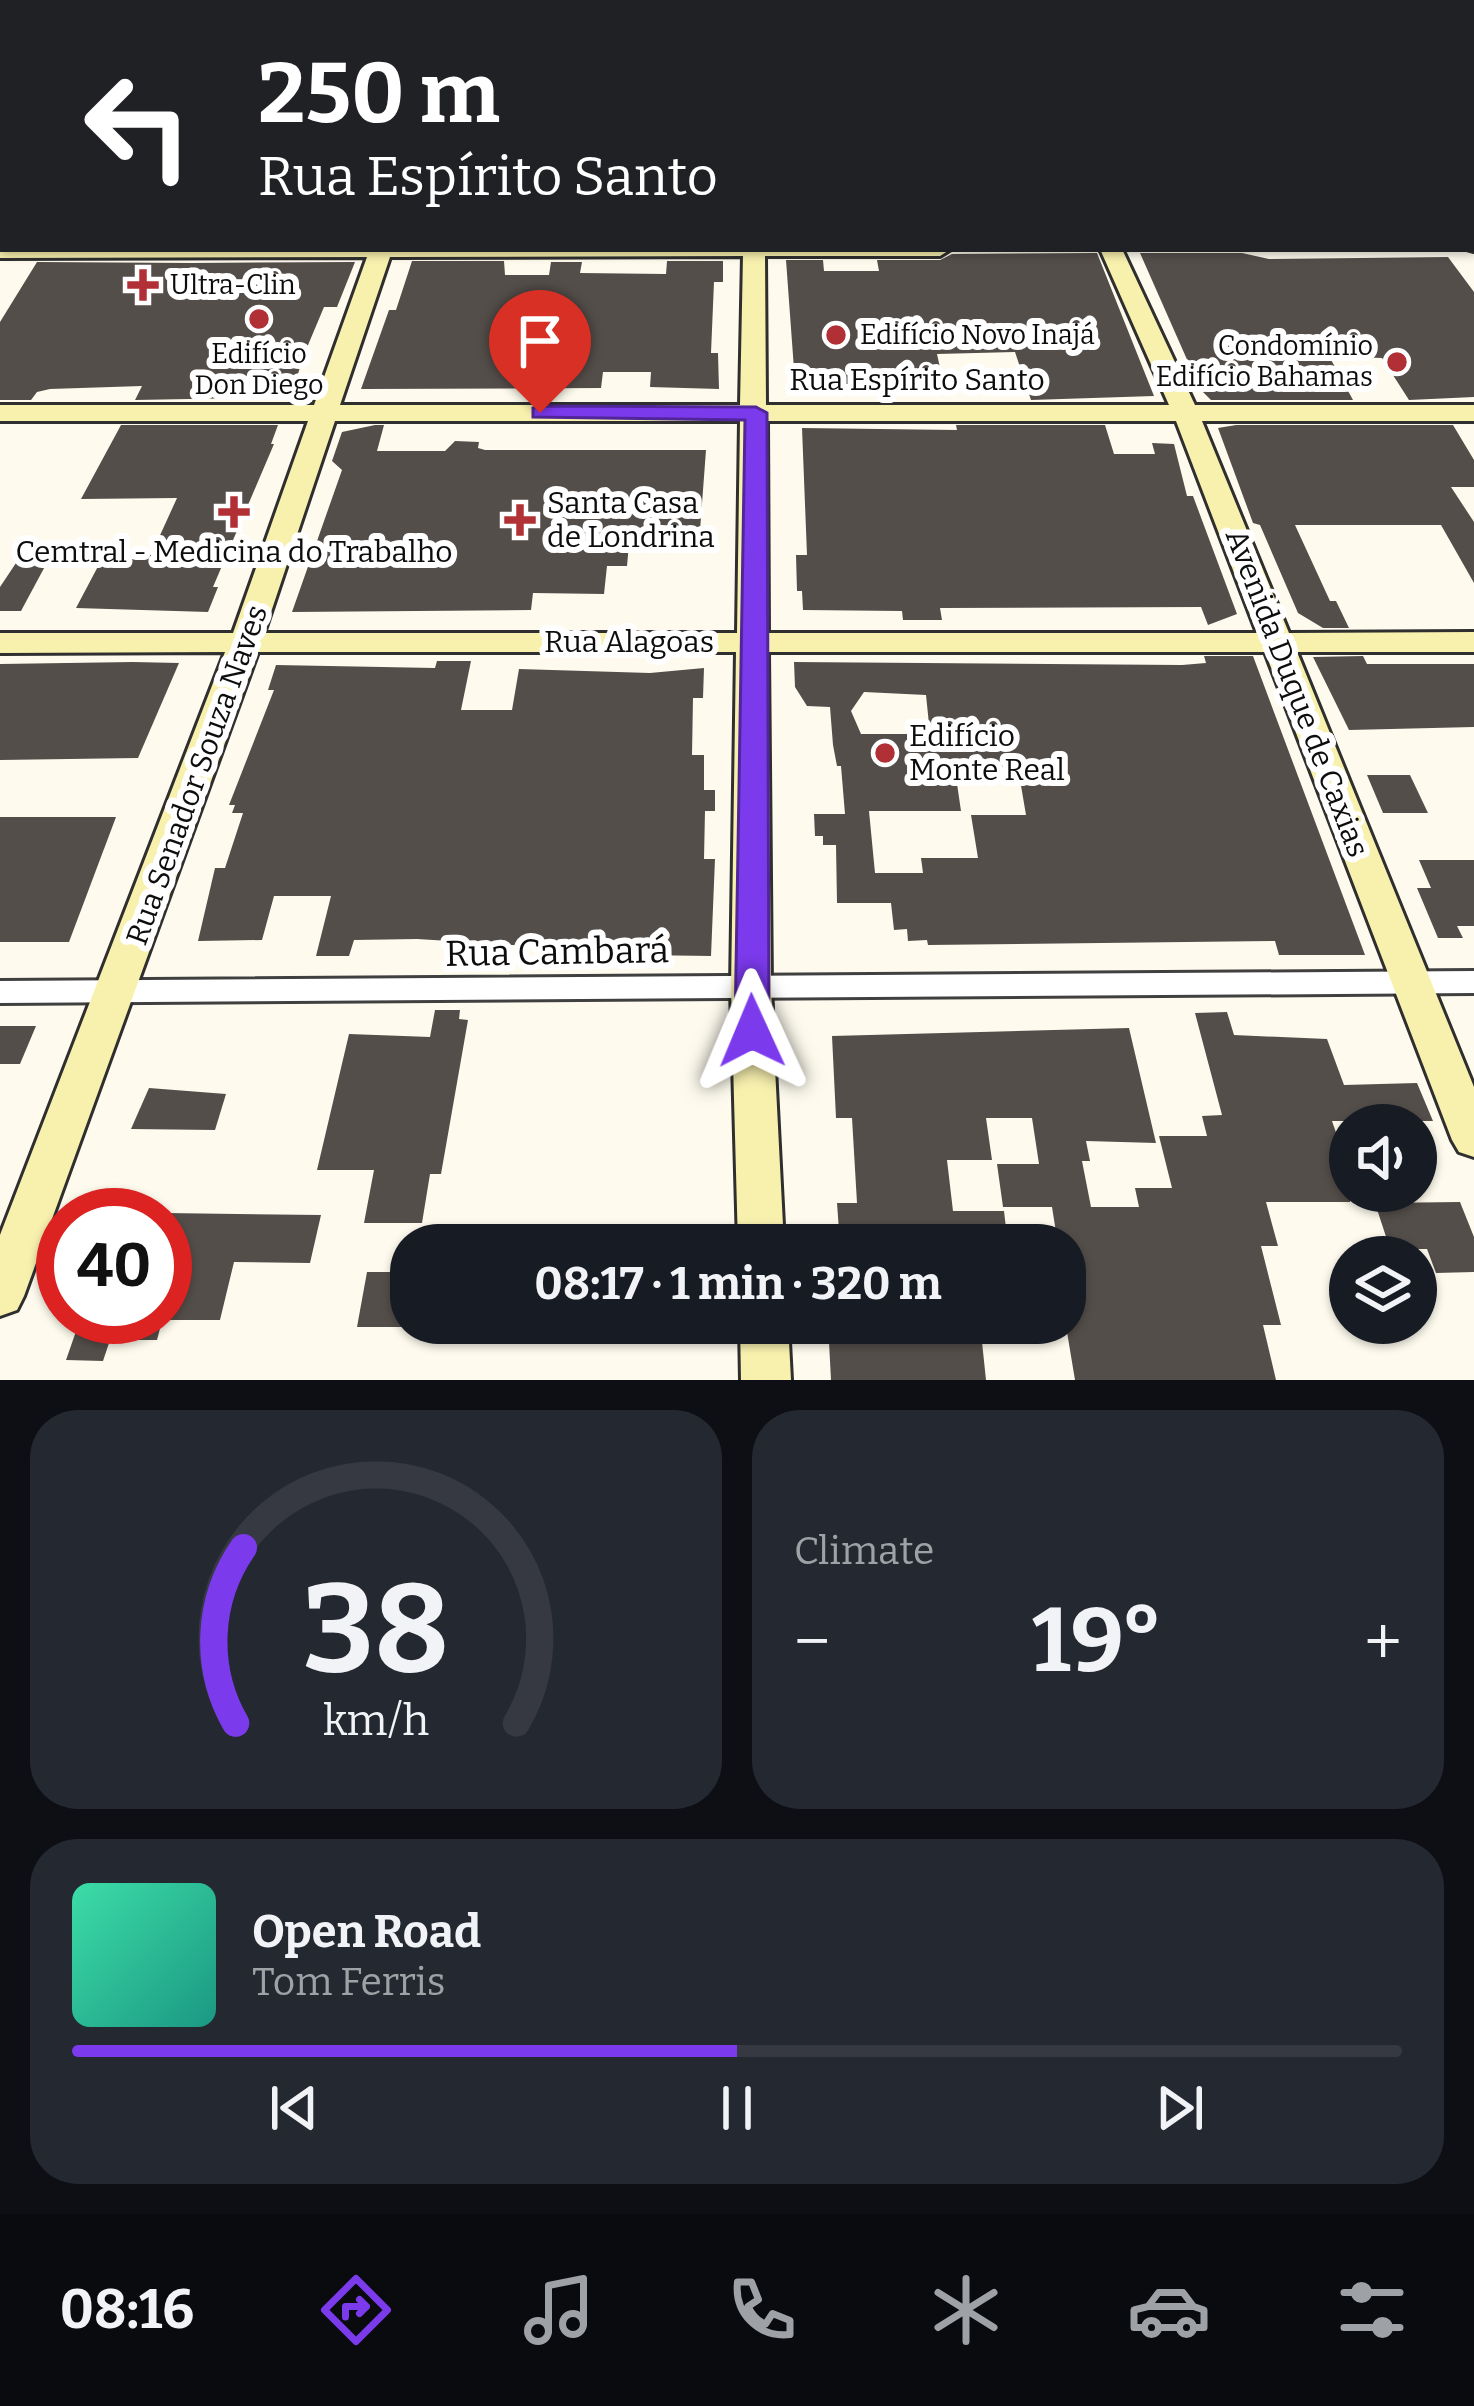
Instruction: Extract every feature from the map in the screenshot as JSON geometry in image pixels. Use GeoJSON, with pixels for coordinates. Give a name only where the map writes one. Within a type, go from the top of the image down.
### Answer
{"type":"FeatureCollection","features":[{"type":"Feature","properties":{"kind":"street"},"geometry":{"type":"LineString","coordinates":[[8,255],[194,252]]}},
{"type":"Feature","properties":{"kind":"street","name":"Rua Senador Souza Naves"},"geometry":{"type":"LineString","coordinates":[[0,1296],[245,643],[380,252]]}},
{"type":"Feature","properties":{"kind":"street"},"geometry":{"type":"LineString","coordinates":[[754,252],[751,988],[760,1224]]}},
{"type":"Feature","properties":{"kind":"street","name":"Avenida Duque de Caxias"},"geometry":{"type":"LineString","coordinates":[[1113,252],[1186,413],[1474,1140]]}},
{"type":"Feature","properties":{"kind":"street","name":"Rua Espírito Santo"},"geometry":{"type":"LineString","coordinates":[[0,413],[1474,413]]}},
{"type":"Feature","properties":{"kind":"street","name":"Rua Alagoas"},"geometry":{"type":"LineString","coordinates":[[0,643],[1474,642]]}},
{"type":"Feature","properties":{"kind":"street","name":"Rua Cambará"},"geometry":{"type":"LineString","coordinates":[[0,992],[1474,982]]}},
{"type":"Feature","properties":{"kind":"street"},"geometry":{"type":"LineString","coordinates":[[765,1344],[766,1380]]}},
{"type":"Feature","properties":{"kind":"building"},"geometry":{"type":"Polygon","coordinates":[[[1097,253],[1154,396],[1031,400],[1015,352],[937,354],[944,386],[795,383],[786,260],[823,260],[824,271],[879,271],[877,260],[940,260],[952,254],[1097,253]]]}},
{"type":"Feature","properties":{"kind":"building"},"geometry":{"type":"Polygon","coordinates":[[[1140,253],[1242,253],[1269,259],[1448,257],[1474,292],[1474,397],[1409,400],[1382,358],[1329,356],[1353,400],[1211,400],[1200,389],[1140,253]]]}},
{"type":"Feature","properties":{"kind":"building"},"geometry":{"type":"Polygon","coordinates":[[[412,261],[504,261],[505,275],[549,275],[551,262],[582,262],[580,273],[666,274],[667,261],[723,261],[723,282],[714,282],[711,353],[718,353],[719,389],[650,387],[651,372],[603,372],[601,388],[361,389],[412,261]]]}},
{"type":"Feature","properties":{"kind":"building"},"geometry":{"type":"Polygon","coordinates":[[[37,262],[355,262],[337,307],[324,307],[303,357],[298,374],[312,374],[302,397],[135,400],[142,386],[50,389],[37,392],[31,400],[0,400],[0,322],[37,262]]]}},
{"type":"Feature","properties":{"kind":"building"},"geometry":{"type":"Polygon","coordinates":[[[121,425],[278,425],[213,587],[218,587],[208,612],[76,608],[104,555],[151,555],[177,498],[81,499],[121,425]]]}},
{"type":"Feature","properties":{"kind":"building","name":"Santa Casa de Londrina"},"geometry":{"type":"Polygon","coordinates":[[[384,425],[377,451],[445,451],[455,441],[479,442],[478,448],[485,450],[706,450],[699,544],[629,544],[627,566],[607,566],[604,594],[533,593],[531,610],[292,612],[342,470],[332,461],[342,432],[384,425]]]}},
{"type":"Feature","properties":{"kind":"building"},"geometry":{"type":"Polygon","coordinates":[[[956,425],[1105,425],[1114,454],[1155,454],[1152,443],[1174,444],[1187,496],[1193,496],[1237,614],[1208,625],[1201,607],[940,608],[942,620],[903,620],[902,611],[803,610],[796,555],[807,555],[802,428],[957,430],[956,425]]]}},
{"type":"Feature","properties":{"kind":"building"},"geometry":{"type":"Polygon","coordinates":[[[1453,425],[1474,460],[1474,487],[1451,487],[1474,522],[1474,583],[1441,525],[1295,525],[1330,601],[1336,601],[1349,628],[1323,628],[1298,613],[1260,525],[1253,523],[1218,428],[1453,425]]]}},
{"type":"Feature","properties":{"kind":"building"},"geometry":{"type":"Polygon","coordinates":[[[20,557],[50,557],[21,611],[0,611],[0,587],[20,557]]]}},
{"type":"Feature","properties":{"kind":"building"},"geometry":{"type":"Polygon","coordinates":[[[1204,656],[1253,656],[1365,955],[1279,955],[1275,941],[928,945],[927,940],[908,941],[907,929],[894,930],[891,903],[837,903],[836,845],[823,845],[823,836],[815,836],[814,814],[845,814],[841,766],[837,766],[833,745],[830,707],[807,706],[795,687],[794,662],[1206,663],[1204,656]],[[864,692],[851,711],[861,734],[930,734],[926,695],[864,692]],[[1018,768],[955,770],[961,811],[869,811],[875,873],[923,873],[921,858],[978,858],[971,815],[1026,815],[1018,768]]]}},
{"type":"Feature","properties":{"kind":"building"},"geometry":{"type":"Polygon","coordinates":[[[1363,656],[1367,664],[1474,664],[1474,727],[1349,730],[1313,657],[1363,656]]]}},
{"type":"Feature","properties":{"kind":"building"},"geometry":{"type":"Polygon","coordinates":[[[437,661],[471,661],[461,710],[512,710],[519,669],[650,673],[704,668],[703,698],[693,698],[692,755],[704,755],[704,790],[715,790],[715,811],[705,811],[704,859],[715,859],[711,956],[640,955],[641,944],[530,946],[417,939],[354,940],[349,956],[316,956],[331,896],[274,896],[262,940],[198,941],[215,868],[225,868],[243,813],[232,813],[235,805],[229,805],[274,690],[268,690],[276,665],[435,668],[437,661]]]}},
{"type":"Feature","properties":{"kind":"building"},"geometry":{"type":"Polygon","coordinates":[[[179,663],[138,758],[0,760],[0,664],[179,663]]]}},
{"type":"Feature","properties":{"kind":"building"},"geometry":{"type":"Polygon","coordinates":[[[1367,775],[1410,775],[1428,813],[1383,813],[1367,775]]]}},
{"type":"Feature","properties":{"kind":"building"},"geometry":{"type":"Polygon","coordinates":[[[0,817],[116,817],[69,942],[0,942],[0,817]]]}},
{"type":"Feature","properties":{"kind":"building"},"geometry":{"type":"Polygon","coordinates":[[[1419,860],[1474,860],[1474,926],[1457,926],[1463,938],[1438,938],[1417,888],[1431,888],[1419,860]]]}},
{"type":"Feature","properties":{"kind":"building"},"geometry":{"type":"Polygon","coordinates":[[[435,1010],[460,1010],[459,1019],[468,1020],[441,1174],[430,1174],[422,1223],[364,1223],[374,1170],[317,1170],[349,1034],[430,1037],[435,1010]]]}},
{"type":"Feature","properties":{"kind":"building"},"geometry":{"type":"Polygon","coordinates":[[[1227,1012],[1234,1035],[1327,1039],[1344,1085],[1417,1083],[1426,1104],[1329,1104],[1329,1202],[1266,1202],[1278,1246],[1261,1246],[1281,1325],[1263,1325],[1276,1380],[1075,1380],[1069,1344],[1086,1344],[1086,1224],[1055,1224],[1052,1207],[1003,1207],[997,1164],[1039,1164],[1032,1118],[986,1118],[992,1160],[947,1160],[953,1211],[1004,1211],[1006,1224],[838,1224],[837,1203],[857,1203],[852,1118],[836,1118],[832,1036],[1129,1028],[1156,1143],[1086,1141],[1090,1161],[1082,1161],[1091,1207],[1139,1207],[1135,1188],[1172,1188],[1159,1136],[1207,1136],[1202,1116],[1222,1115],[1195,1013],[1227,1012]]]}},
{"type":"Feature","properties":{"kind":"building"},"geometry":{"type":"Polygon","coordinates":[[[0,1026],[36,1026],[20,1064],[0,1064],[0,1026]]]}},
{"type":"Feature","properties":{"kind":"building"},"geometry":{"type":"Polygon","coordinates":[[[149,1088],[226,1094],[215,1130],[131,1129],[149,1088]]]}},
{"type":"Feature","properties":{"kind":"building"},"geometry":{"type":"Polygon","coordinates":[[[1437,1202],[1460,1202],[1474,1237],[1474,1272],[1437,1273],[1437,1236],[1386,1236],[1378,1212],[1437,1212],[1437,1202]]]}},
{"type":"Feature","properties":{"kind":"building"},"geometry":{"type":"Polygon","coordinates":[[[192,1213],[321,1215],[310,1263],[234,1262],[220,1320],[192,1320],[192,1213]]]}},
{"type":"Feature","properties":{"kind":"building"},"geometry":{"type":"Polygon","coordinates":[[[367,1272],[390,1272],[390,1327],[357,1327],[367,1272]]]}},
{"type":"Feature","properties":{"kind":"building"},"geometry":{"type":"Polygon","coordinates":[[[72,1344],[109,1344],[103,1361],[66,1360],[72,1344]]]}},
{"type":"Feature","properties":{"kind":"building"},"geometry":{"type":"Polygon","coordinates":[[[829,1344],[982,1344],[986,1380],[831,1380],[829,1344]]]}},
{"type":"Feature","properties":{"kind":"place","name":"Ultra-Clin"},"geometry":{"type":"Point","coordinates":[143,285]}},
{"type":"Feature","properties":{"kind":"place","name":"Edifício Don Diego"},"geometry":{"type":"Point","coordinates":[259,319]}},
{"type":"Feature","properties":{"kind":"place","name":"Edifício Novo Inajá"},"geometry":{"type":"Point","coordinates":[836,335]}},
{"type":"Feature","properties":{"kind":"place","name":"Condomínio Edifício Bahamas"},"geometry":{"type":"Point","coordinates":[1397,362]}},
{"type":"Feature","properties":{"kind":"place","name":"Cemtral - Medicina do Trabalho"},"geometry":{"type":"Point","coordinates":[234,512]}},
{"type":"Feature","properties":{"kind":"place","name":"Santa Casa de Londrina"},"geometry":{"type":"Point","coordinates":[520,520]}},
{"type":"Feature","properties":{"kind":"place","name":"Edifício Monte Real"},"geometry":{"type":"Point","coordinates":[885,753]}},
{"type":"Feature","properties":{"kind":"route"},"geometry":{"type":"LineString","coordinates":[[540,413],[756,413],[752,1031]]}}]}
